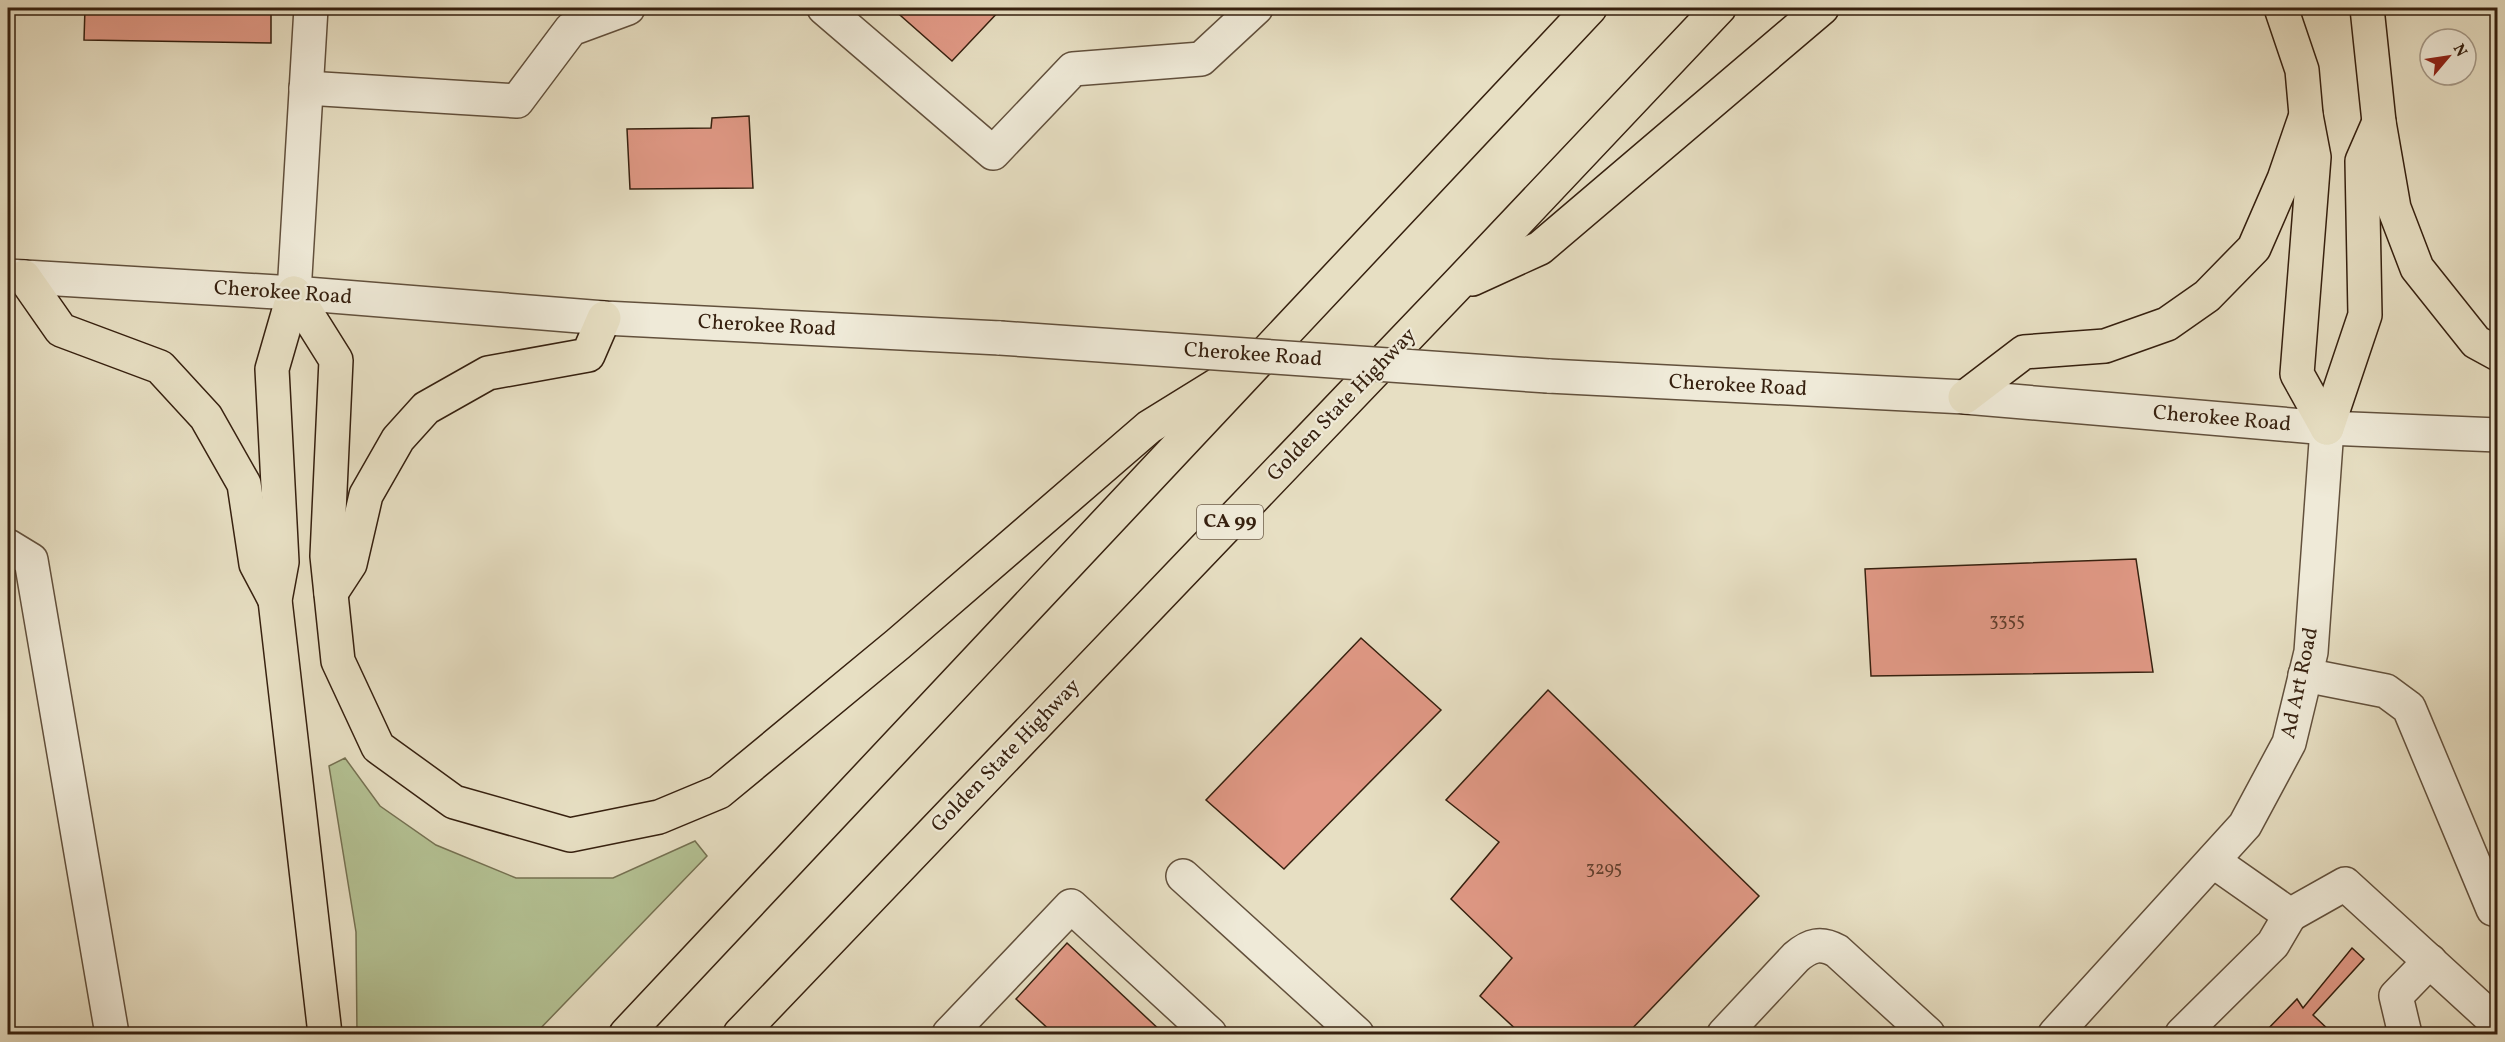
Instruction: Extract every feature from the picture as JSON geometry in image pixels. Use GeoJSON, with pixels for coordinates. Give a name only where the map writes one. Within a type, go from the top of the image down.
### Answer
{"type":"FeatureCollection","features":[{"type":"Feature","properties":{"kind":"highway"},"geometry":{"type":"LineString","coordinates":[[626,1035],[1590,8]]}},
{"type":"Feature","properties":{"kind":"highway","name":"Golden State Highway"},"geometry":{"type":"LineString","coordinates":[[740,1035],[1719,8]]}},
{"type":"Feature","properties":{"kind":"highway"},"geometry":{"type":"LineString","coordinates":[[1456,286],[1540,248],[1822,8]]}},
{"type":"Feature","properties":{"kind":"highway"},"geometry":{"type":"LineString","coordinates":[[2281,8],[2302,70],[2306,115],[2314,157],[2297,374],[2327,428]]}},
{"type":"Feature","properties":{"kind":"highway"},"geometry":{"type":"LineString","coordinates":[[2367,8],[2379,122],[2394,208],[2417,268],[2476,342],[2498,354]]}},
{"type":"Feature","properties":{"kind":"highway"},"geometry":{"type":"LineString","coordinates":[[1965,397],[2024,352],[2105,346],[2167,324],[2207,296],[2254,248],[2284,179],[2306,115]]}},
{"type":"Feature","properties":{"kind":"highway"},"geometry":{"type":"LineString","coordinates":[[2327,428],[2365,315],[2362,161],[2379,122]]}},
{"type":"Feature","properties":{"kind":"highway"},"geometry":{"type":"LineString","coordinates":[[16,277],[61,330],[160,367],[206,417],[244,484],[256,564],[275,600]]}},
{"type":"Feature","properties":{"kind":"highway"},"geometry":{"type":"LineString","coordinates":[[294,293],[336,360],[327,556],[338,661],[378,747],[454,802],[570,835],[659,817],[719,792],[898,644],[1149,427],[1259,359]]}},
{"type":"Feature","properties":{"kind":"highway"},"geometry":{"type":"LineString","coordinates":[[294,293],[272,369],[282,562],[275,600],[326,1035]]}},
{"type":"Feature","properties":{"kind":"highway"},"geometry":{"type":"LineString","coordinates":[[331,593],[350,564],[366,495],[398,439],[426,408],[488,373],[588,355],[604,318]]}},
{"type":"Feature","properties":{"kind":"street"},"geometry":{"type":"LineString","coordinates":[[294,293],[311,8]]}},
{"type":"Feature","properties":{"kind":"street"},"geometry":{"type":"LineString","coordinates":[[306,88],[517,101],[570,29],[628,8]]}},
{"type":"Feature","properties":{"kind":"street"},"geometry":{"type":"LineString","coordinates":[[824,8],[993,153],[1073,69],[1202,59],[1256,8]]}},
{"type":"Feature","properties":{"kind":"street","name":"Cherokee Road"},"geometry":{"type":"LineString","coordinates":[[16,277],[294,293],[604,318],[1000,338],[1548,376],[1965,397],[2327,428],[2498,435]]}},
{"type":"Feature","properties":{"kind":"street","name":"Ad Art Road"},"geometry":{"type":"LineString","coordinates":[[2073,1028],[2245,825],[2289,743],[2311,652],[2327,428]]}},
{"type":"Feature","properties":{"kind":"street"},"geometry":{"type":"LineString","coordinates":[[8,546],[31,560],[112,1035]]}},
{"type":"Feature","properties":{"kind":"street"},"geometry":{"type":"LineString","coordinates":[[2305,675],[2386,691],[2409,708],[2493,909],[2498,910]]}},
{"type":"Feature","properties":{"kind":"street"},"geometry":{"type":"LineString","coordinates":[[2213,861],[2290,915]]}},
{"type":"Feature","properties":{"kind":"street"},"geometry":{"type":"LineString","coordinates":[[1183,876],[1357,1035]]}},
{"type":"Feature","properties":{"kind":"street"},"geometry":{"type":"LineString","coordinates":[[2182,1035],[2273,944],[2290,915],[2345,884],[2498,1024]]}},
{"type":"Feature","properties":{"kind":"street"},"geometry":{"type":"LineString","coordinates":[[949,1035],[1071,906],[1210,1035]]}},
{"type":"Feature","properties":{"kind":"street"},"geometry":{"type":"LineString","coordinates":[[1724,1035],[1806,948],[1827,945],[1837,951],[1928,1035]]}},
{"type":"Feature","properties":{"kind":"street"},"geometry":{"type":"LineString","coordinates":[[2405,1035],[2396,996],[2430,961]]}},
{"type":"Feature","properties":{"kind":"green space"},"geometry":{"type":"Polygon","coordinates":[[[345,758],[380,806],[436,845],[516,878],[613,878],[695,841],[707,856],[535,1034],[357,1034],[356,932],[329,766],[345,758]]]}},
{"type":"Feature","properties":{"kind":"building"},"geometry":{"type":"Polygon","coordinates":[[[85,8],[271,8],[271,43],[84,40],[85,8]]]}},
{"type":"Feature","properties":{"kind":"building"},"geometry":{"type":"Polygon","coordinates":[[[892,8],[1002,8],[952,61],[892,8]]]}},
{"type":"Feature","properties":{"kind":"building"},"geometry":{"type":"Polygon","coordinates":[[[749,116],[753,188],[630,189],[627,129],[711,128],[712,118],[749,116]]]}},
{"type":"Feature","properties":{"kind":"building"},"geometry":{"type":"Polygon","coordinates":[[[2136,559],[2153,672],[1871,676],[1865,569],[2136,559]]]}},
{"type":"Feature","properties":{"kind":"building"},"geometry":{"type":"Polygon","coordinates":[[[1361,638],[1441,710],[1284,869],[1206,800],[1361,638]]]}},
{"type":"Feature","properties":{"kind":"building"},"geometry":{"type":"Polygon","coordinates":[[[1548,690],[1759,896],[1627,1034],[1521,1034],[1480,996],[1512,958],[1451,899],[1499,842],[1446,800],[1548,690]]]}},
{"type":"Feature","properties":{"kind":"building"},"geometry":{"type":"Polygon","coordinates":[[[1067,943],[1164,1034],[1054,1034],[1016,999],[1067,943]]]}},
{"type":"Feature","properties":{"kind":"building"},"geometry":{"type":"Polygon","coordinates":[[[2352,948],[2364,959],[2313,1015],[2333,1034],[2263,1034],[2297,999],[2303,1008],[2352,948]]]}}]}
